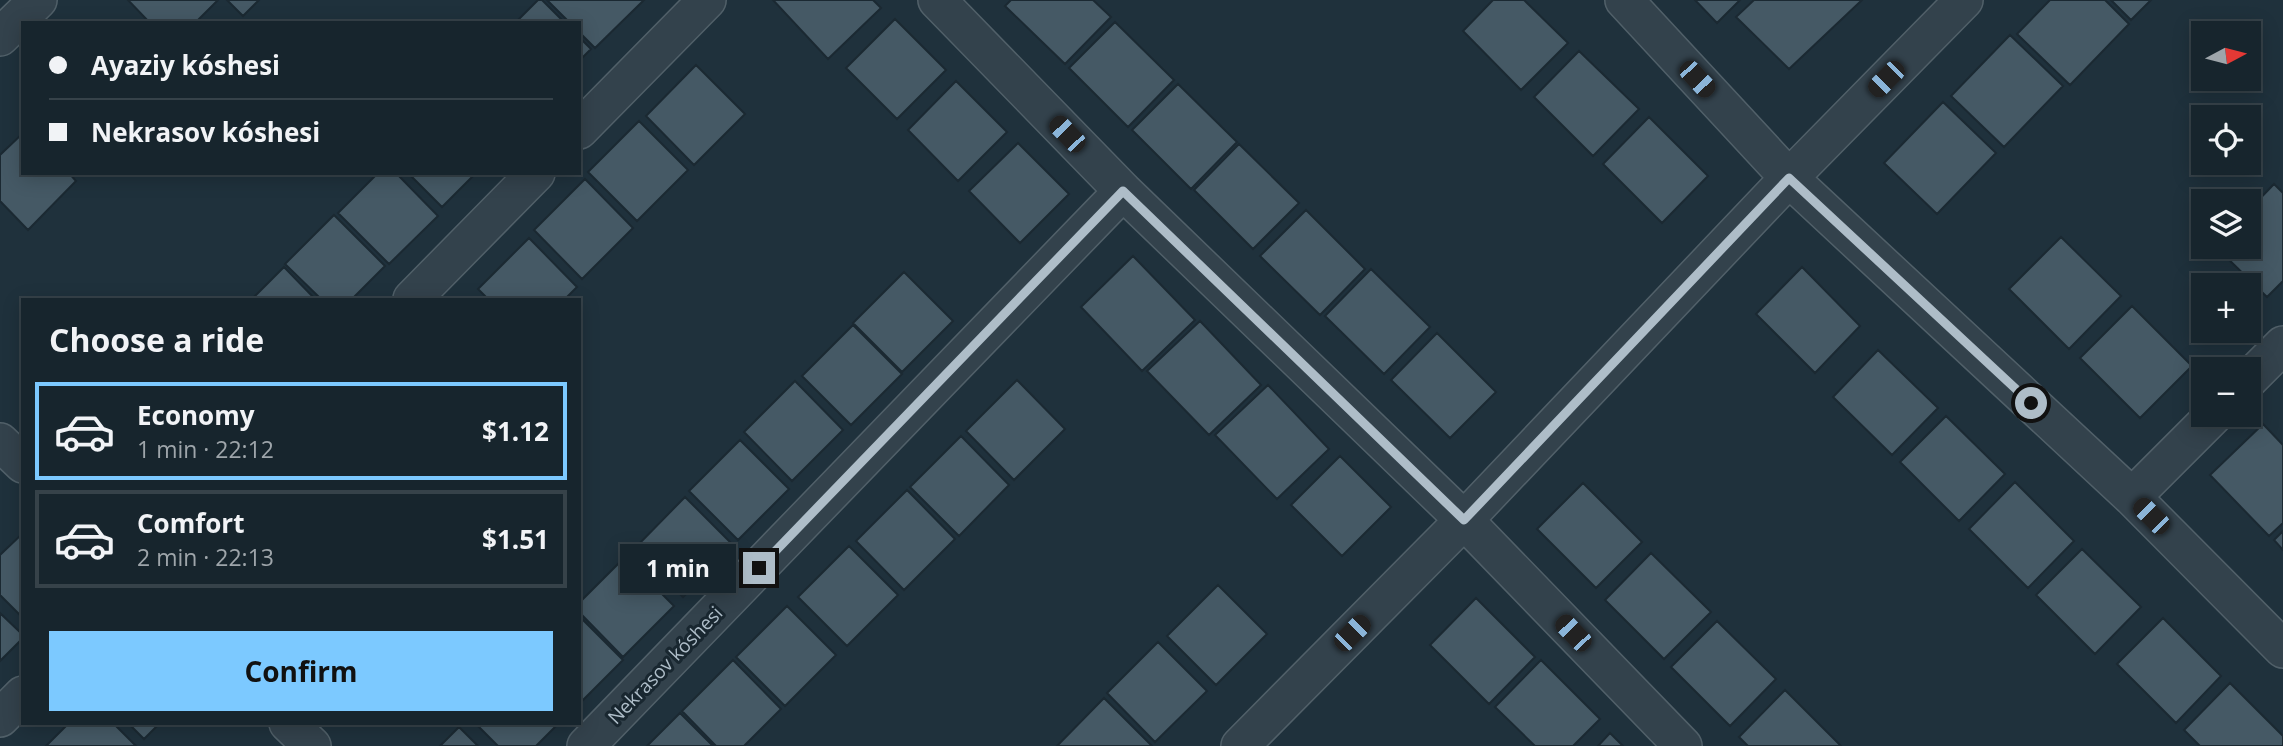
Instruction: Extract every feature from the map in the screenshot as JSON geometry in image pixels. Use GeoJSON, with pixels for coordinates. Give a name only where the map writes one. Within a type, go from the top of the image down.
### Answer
{"type":"FeatureCollection","features":[{"type":"Feature","properties":{"kind":"street"},"geometry":{"type":"LineString","coordinates":[[0,37],[38,0]]}},
{"type":"Feature","properties":{"kind":"street"},"geometry":{"type":"LineString","coordinates":[[581,128],[707,0]]}},
{"type":"Feature","properties":{"kind":"street"},"geometry":{"type":"LineString","coordinates":[[937,0],[1123,191],[1464,520],[1683,746]]}},
{"type":"Feature","properties":{"kind":"street"},"geometry":{"type":"LineString","coordinates":[[1623,0],[1789,178],[2132,497],[2283,649]]}},
{"type":"Feature","properties":{"kind":"street"},"geometry":{"type":"LineString","coordinates":[[1240,746],[1464,520],[1789,178],[1964,0]]}},
{"type":"Feature","properties":{"kind":"street"},"geometry":{"type":"LineString","coordinates":[[413,298],[534,175]]}},
{"type":"Feature","properties":{"kind":"street","name":"Nekrasov kóshesi"},"geometry":{"type":"LineString","coordinates":[[586,746],[1123,191]]}},
{"type":"Feature","properties":{"kind":"street"},"geometry":{"type":"LineString","coordinates":[[2261,367],[2283,345]]}},
{"type":"Feature","properties":{"kind":"street"},"geometry":{"type":"LineString","coordinates":[[2132,497],[2202,427]]}},
{"type":"Feature","properties":{"kind":"street"},"geometry":{"type":"LineString","coordinates":[[0,443],[21,462]]}},
{"type":"Feature","properties":{"kind":"street"},"geometry":{"type":"LineString","coordinates":[[0,718],[21,697]]}},
{"type":"Feature","properties":{"kind":"street"},"geometry":{"type":"LineString","coordinates":[[290,725],[312,746]]}},
{"type":"Feature","properties":{"kind":"building"},"geometry":{"type":"Polygon","coordinates":[[[128,0],[218,0],[197,21],[148,21],[128,0]]]}},
{"type":"Feature","properties":{"kind":"building"},"geometry":{"type":"Polygon","coordinates":[[[227,0],[259,0],[243,16],[227,0]]]}},
{"type":"Feature","properties":{"kind":"building"},"geometry":{"type":"Polygon","coordinates":[[[538,0],[542,0],[563,21],[517,21],[538,0]]]}},
{"type":"Feature","properties":{"kind":"building"},"geometry":{"type":"Polygon","coordinates":[[[547,0],[644,0],[595,48],[581,34],[581,21],[568,21],[547,0]]]}},
{"type":"Feature","properties":{"kind":"building"},"geometry":{"type":"Polygon","coordinates":[[[773,0],[873,0],[881,8],[828,59],[773,0]]]}},
{"type":"Feature","properties":{"kind":"building"},"geometry":{"type":"Polygon","coordinates":[[[1011,0],[1093,0],[1111,17],[1065,64],[1005,6],[1011,0]]]}},
{"type":"Feature","properties":{"kind":"building"},"geometry":{"type":"Polygon","coordinates":[[[1493,0],[1524,0],[1568,43],[1521,90],[1463,31],[1493,0]]]}},
{"type":"Feature","properties":{"kind":"building"},"geometry":{"type":"Polygon","coordinates":[[[1695,0],[1740,0],[1717,23],[1695,0]]]}},
{"type":"Feature","properties":{"kind":"building"},"geometry":{"type":"Polygon","coordinates":[[[1754,0],[1862,0],[1789,69],[1736,17],[1754,0]]]}},
{"type":"Feature","properties":{"kind":"building"},"geometry":{"type":"Polygon","coordinates":[[[2050,0],[2105,0],[2129,24],[2070,85],[2017,34],[2050,0]]]}},
{"type":"Feature","properties":{"kind":"building"},"geometry":{"type":"Polygon","coordinates":[[[2111,0],[2151,0],[2131,20],[2111,0]]]}},
{"type":"Feature","properties":{"kind":"building"},"geometry":{"type":"Polygon","coordinates":[[[895,19],[946,70],[897,119],[846,68],[895,19]]]}},
{"type":"Feature","properties":{"kind":"building"},"geometry":{"type":"Polygon","coordinates":[[[1115,22],[1174,80],[1128,127],[1069,68],[1115,22]]]}},
{"type":"Feature","properties":{"kind":"building"},"geometry":{"type":"Polygon","coordinates":[[[2010,35],[2063,86],[2004,147],[1951,96],[2010,35]]]}},
{"type":"Feature","properties":{"kind":"building"},"geometry":{"type":"Polygon","coordinates":[[[581,39],[591,49],[581,59],[581,39]]]}},
{"type":"Feature","properties":{"kind":"building"},"geometry":{"type":"Polygon","coordinates":[[[1579,51],[1639,109],[1593,156],[1534,97],[1579,51]]]}},
{"type":"Feature","properties":{"kind":"building"},"geometry":{"type":"Polygon","coordinates":[[[696,65],[745,114],[694,165],[646,116],[696,65]]]}},
{"type":"Feature","properties":{"kind":"building"},"geometry":{"type":"Polygon","coordinates":[[[956,81],[1007,132],[958,181],[908,130],[956,81]]]}},
{"type":"Feature","properties":{"kind":"building"},"geometry":{"type":"Polygon","coordinates":[[[1178,84],[1237,142],[1191,189],[1132,130],[1178,84]]]}},
{"type":"Feature","properties":{"kind":"building"},"geometry":{"type":"Polygon","coordinates":[[[1943,102],[1996,153],[1937,214],[1884,163],[1943,102]]]}},
{"type":"Feature","properties":{"kind":"building"},"geometry":{"type":"Polygon","coordinates":[[[1649,117],[1708,176],[1662,223],[1603,164],[1649,117]]]}},
{"type":"Feature","properties":{"kind":"building"},"geometry":{"type":"Polygon","coordinates":[[[639,121],[688,170],[637,221],[588,172],[639,121]]]}},
{"type":"Feature","properties":{"kind":"building"},"geometry":{"type":"Polygon","coordinates":[[[21,135],[21,175],[71,175],[76,181],[28,230],[0,201],[0,155],[21,135]]]}},
{"type":"Feature","properties":{"kind":"building"},"geometry":{"type":"Polygon","coordinates":[[[1018,143],[1069,194],[1020,243],[969,191],[1018,143]]]}},
{"type":"Feature","properties":{"kind":"building"},"geometry":{"type":"Polygon","coordinates":[[[1239,144],[1299,203],[1253,249],[1194,190],[1239,144]]]}},
{"type":"Feature","properties":{"kind":"building"},"geometry":{"type":"Polygon","coordinates":[[[376,175],[398,175],[438,216],[389,264],[338,213],[376,175]]]}},
{"type":"Feature","properties":{"kind":"building"},"geometry":{"type":"Polygon","coordinates":[[[410,175],[474,175],[442,207],[410,175]]]}},
{"type":"Feature","properties":{"kind":"building"},"geometry":{"type":"Polygon","coordinates":[[[585,179],[633,228],[582,279],[534,230],[585,179]]]}},
{"type":"Feature","properties":{"kind":"building"},"geometry":{"type":"Polygon","coordinates":[[[2274,184],[2283,193],[2283,281],[2267,297],[2261,291],[2261,273],[2243,273],[2228,259],[2261,259],[2261,198],[2274,184]]]}},
{"type":"Feature","properties":{"kind":"building"},"geometry":{"type":"Polygon","coordinates":[[[1306,210],[1365,269],[1320,315],[1260,256],[1306,210]]]}},
{"type":"Feature","properties":{"kind":"building"},"geometry":{"type":"Polygon","coordinates":[[[334,215],[385,266],[353,298],[320,298],[285,264],[334,215]]]}},
{"type":"Feature","properties":{"kind":"building"},"geometry":{"type":"Polygon","coordinates":[[[2061,237],[2121,296],[2069,349],[2009,289],[2061,237]]]}},
{"type":"Feature","properties":{"kind":"building"},"geometry":{"type":"Polygon","coordinates":[[[529,238],[577,287],[566,298],[487,298],[478,289],[529,238]]]}},
{"type":"Feature","properties":{"kind":"building"},"geometry":{"type":"Polygon","coordinates":[[[1133,256],[1195,320],[1142,371],[1081,307],[1133,256]]]}},
{"type":"Feature","properties":{"kind":"building"},"geometry":{"type":"Polygon","coordinates":[[[284,267],[314,298],[253,298],[284,267]]]}},
{"type":"Feature","properties":{"kind":"building"},"geometry":{"type":"Polygon","coordinates":[[[1802,267],[1860,326],[1815,373],[1756,314],[1802,267]]]}},
{"type":"Feature","properties":{"kind":"building"},"geometry":{"type":"Polygon","coordinates":[[[1371,269],[1430,327],[1384,374],[1325,316],[1371,269]]]}},
{"type":"Feature","properties":{"kind":"building"},"geometry":{"type":"Polygon","coordinates":[[[904,272],[953,321],[902,372],[853,323],[904,272]]]}},
{"type":"Feature","properties":{"kind":"building"},"geometry":{"type":"Polygon","coordinates":[[[2132,306],[2191,367],[2140,418],[2080,358],[2132,306]]]}},
{"type":"Feature","properties":{"kind":"building"},"geometry":{"type":"Polygon","coordinates":[[[1200,321],[1261,385],[1209,435],[1147,371],[1200,321]]]}},
{"type":"Feature","properties":{"kind":"building"},"geometry":{"type":"Polygon","coordinates":[[[853,325],[902,374],[851,425],[802,376],[853,325]]]}},
{"type":"Feature","properties":{"kind":"building"},"geometry":{"type":"Polygon","coordinates":[[[1437,333],[1496,392],[1450,438],[1391,380],[1437,333]]]}},
{"type":"Feature","properties":{"kind":"building"},"geometry":{"type":"Polygon","coordinates":[[[1878,350],[1938,408],[1892,455],[1833,397],[1878,350]]]}},
{"type":"Feature","properties":{"kind":"building"},"geometry":{"type":"Polygon","coordinates":[[[1017,380],[1065,429],[1014,480],[966,431],[1017,380]]]}},
{"type":"Feature","properties":{"kind":"building"},"geometry":{"type":"Polygon","coordinates":[[[795,381],[843,430],[792,481],[744,432],[795,381]]]}},
{"type":"Feature","properties":{"kind":"building"},"geometry":{"type":"Polygon","coordinates":[[[1268,385],[1329,449],[1277,499],[1215,435],[1268,385]]]}},
{"type":"Feature","properties":{"kind":"building"},"geometry":{"type":"Polygon","coordinates":[[[1946,416],[2005,474],[1959,521],[1900,462],[1946,416]]]}},
{"type":"Feature","properties":{"kind":"building"},"geometry":{"type":"Polygon","coordinates":[[[2263,424],[2283,445],[2283,523],[2269,536],[2210,475],[2263,424]]]}},
{"type":"Feature","properties":{"kind":"building"},"geometry":{"type":"Polygon","coordinates":[[[961,436],[1009,485],[959,536],[910,487],[961,436]]]}},
{"type":"Feature","properties":{"kind":"building"},"geometry":{"type":"Polygon","coordinates":[[[740,440],[789,489],[738,540],[689,491],[740,440]]]}},
{"type":"Feature","properties":{"kind":"building"},"geometry":{"type":"Polygon","coordinates":[[[1340,456],[1391,507],[1342,556],[1291,505],[1340,456]]]}},
{"type":"Feature","properties":{"kind":"building"},"geometry":{"type":"Polygon","coordinates":[[[2015,482],[2074,541],[2028,588],[1969,529],[2015,482]]]}},
{"type":"Feature","properties":{"kind":"building"},"geometry":{"type":"Polygon","coordinates":[[[1583,483],[1642,542],[1596,588],[1537,529],[1583,483]]]}},
{"type":"Feature","properties":{"kind":"building"},"geometry":{"type":"Polygon","coordinates":[[[907,490],[955,539],[904,590],[856,541],[907,490]]]}},
{"type":"Feature","properties":{"kind":"building"},"geometry":{"type":"Polygon","coordinates":[[[685,497],[734,546],[683,597],[635,548],[685,497]]]}},
{"type":"Feature","properties":{"kind":"building"},"geometry":{"type":"Polygon","coordinates":[[[2283,531],[2283,550],[2274,540],[2283,531]]]}},
{"type":"Feature","properties":{"kind":"building"},"geometry":{"type":"Polygon","coordinates":[[[21,535],[21,616],[0,595],[0,555],[21,535]]]}},
{"type":"Feature","properties":{"kind":"building"},"geometry":{"type":"Polygon","coordinates":[[[849,546],[898,595],[847,646],[798,597],[849,546]]]}},
{"type":"Feature","properties":{"kind":"building"},"geometry":{"type":"Polygon","coordinates":[[[2082,549],[2141,607],[2095,654],[2036,595],[2082,549]]]}},
{"type":"Feature","properties":{"kind":"building"},"geometry":{"type":"Polygon","coordinates":[[[1651,553],[1711,612],[1664,659],[1605,600],[1651,553]]]}},
{"type":"Feature","properties":{"kind":"building"},"geometry":{"type":"Polygon","coordinates":[[[625,557],[674,606],[623,657],[581,614],[581,601],[625,557]]]}},
{"type":"Feature","properties":{"kind":"building"},"geometry":{"type":"Polygon","coordinates":[[[1218,585],[1267,634],[1216,685],[1167,636],[1218,585]]]}},
{"type":"Feature","properties":{"kind":"building"},"geometry":{"type":"Polygon","coordinates":[[[1476,598],[1535,657],[1489,704],[1430,645],[1476,598]]]}},
{"type":"Feature","properties":{"kind":"building"},"geometry":{"type":"Polygon","coordinates":[[[787,606],[836,655],[785,706],[736,657],[787,606]]]}},
{"type":"Feature","properties":{"kind":"building"},"geometry":{"type":"Polygon","coordinates":[[[0,613],[21,633],[21,640],[0,661],[0,613]]]}},
{"type":"Feature","properties":{"kind":"building"},"geometry":{"type":"Polygon","coordinates":[[[581,618],[623,660],[581,702],[581,618]]]}},
{"type":"Feature","properties":{"kind":"building"},"geometry":{"type":"Polygon","coordinates":[[[2163,618],[2221,676],[2176,723],[2117,664],[2163,618]]]}},
{"type":"Feature","properties":{"kind":"building"},"geometry":{"type":"Polygon","coordinates":[[[1717,621],[1776,679],[1730,726],[1671,667],[1717,621]]]}},
{"type":"Feature","properties":{"kind":"building"},"geometry":{"type":"Polygon","coordinates":[[[1158,642],[1207,691],[1155,742],[1107,693],[1158,642]]]}},
{"type":"Feature","properties":{"kind":"building"},"geometry":{"type":"Polygon","coordinates":[[[733,660],[781,709],[744,746],[716,746],[682,711],[733,660]]]}},
{"type":"Feature","properties":{"kind":"building"},"geometry":{"type":"Polygon","coordinates":[[[1541,660],[1600,719],[1573,746],[1535,746],[1495,707],[1541,660]]]}},
{"type":"Feature","properties":{"kind":"building"},"geometry":{"type":"Polygon","coordinates":[[[2230,683],[2283,736],[2283,746],[2200,746],[2184,730],[2230,683]]]}},
{"type":"Feature","properties":{"kind":"building"},"geometry":{"type":"Polygon","coordinates":[[[1785,690],[1841,746],[1748,746],[1739,737],[1785,690]]]}},
{"type":"Feature","properties":{"kind":"building"},"geometry":{"type":"Polygon","coordinates":[[[1104,698],[1152,746],[1057,746],[1104,698]]]}},
{"type":"Feature","properties":{"kind":"building"},"geometry":{"type":"Polygon","coordinates":[[[680,713],[713,746],[647,746],[680,713]]]}},
{"type":"Feature","properties":{"kind":"building"},"geometry":{"type":"Polygon","coordinates":[[[67,725],[115,725],[136,746],[46,746],[67,725]]]}},
{"type":"Feature","properties":{"kind":"building"},"geometry":{"type":"Polygon","coordinates":[[[130,725],[158,725],[144,739],[130,725]]]}},
{"type":"Feature","properties":{"kind":"building"},"geometry":{"type":"Polygon","coordinates":[[[477,725],[557,725],[536,746],[498,746],[477,725]]]}},
{"type":"Feature","properties":{"kind":"building"},"geometry":{"type":"Polygon","coordinates":[[[459,727],[478,746],[440,746],[459,727]]]}},
{"type":"Feature","properties":{"kind":"building"},"geometry":{"type":"Polygon","coordinates":[[[1610,733],[1623,746],[1598,746],[1610,733]]]}},
{"type":"Feature","properties":{"kind":"route"},"geometry":{"type":"LineString","coordinates":[[759,568],[1123,191],[1464,520],[1789,178],[2031,403]]}}]}
